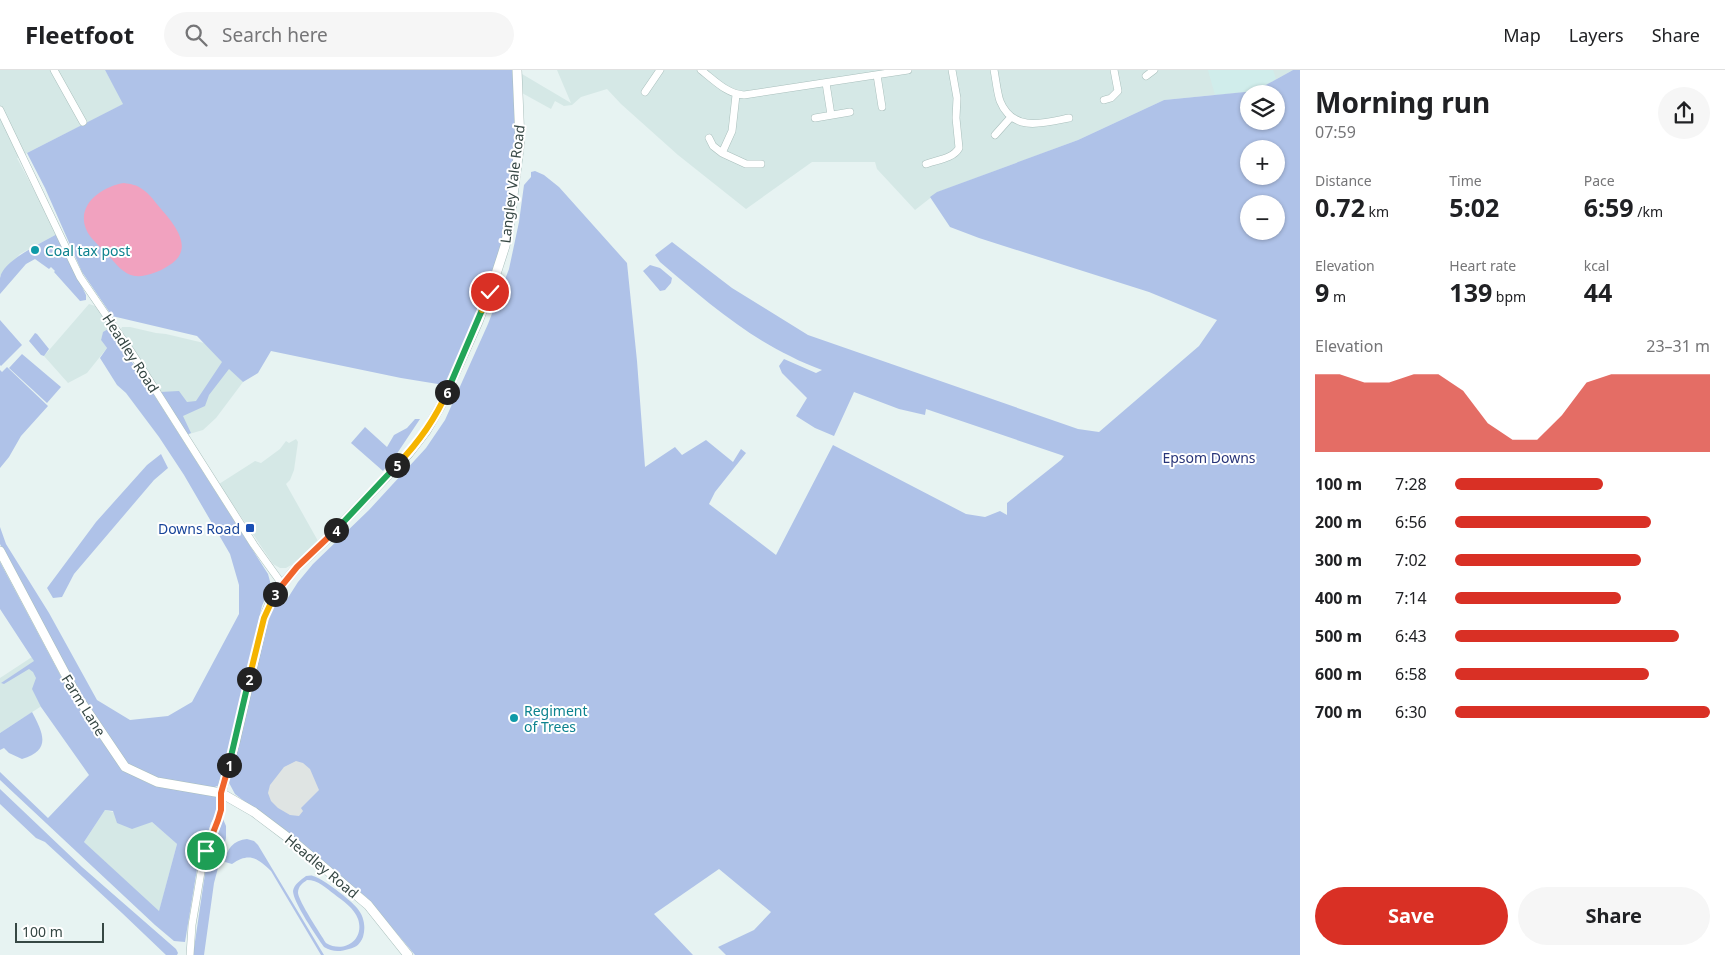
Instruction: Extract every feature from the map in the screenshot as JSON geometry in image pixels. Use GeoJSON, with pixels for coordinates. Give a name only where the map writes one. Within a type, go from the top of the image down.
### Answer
{"type":"FeatureCollection","features":[{"type":"Feature","properties":{"kind":"street"},"geometry":{"type":"LineString","coordinates":[[54,70],[83,122]]}},
{"type":"Feature","properties":{"kind":"street","name":"Langley Vale Road"},"geometry":{"type":"LineString","coordinates":[[282,584],[409,453],[426,431],[440,408],[490,292],[505,246],[520,141],[518,70]]}},
{"type":"Feature","properties":{"kind":"street"},"geometry":{"type":"LineString","coordinates":[[645,92],[660,70]]}},
{"type":"Feature","properties":{"kind":"street"},"geometry":{"type":"LineString","coordinates":[[701,70],[736,95],[755,95],[908,70]]}},
{"type":"Feature","properties":{"kind":"street"},"geometry":{"type":"LineString","coordinates":[[926,164],[949,156],[960,148],[956,118],[957,98],[952,70]]}},
{"type":"Feature","properties":{"kind":"street"},"geometry":{"type":"LineString","coordinates":[[994,70],[1001,102],[1011,116],[1017,120],[1029,124],[1069,118]]}},
{"type":"Feature","properties":{"kind":"street"},"geometry":{"type":"LineString","coordinates":[[1104,100],[1111,98],[1118,91],[1114,70]]}},
{"type":"Feature","properties":{"kind":"street"},"geometry":{"type":"LineString","coordinates":[[1146,76],[1154,70]]}},
{"type":"Feature","properties":{"kind":"street"},"geometry":{"type":"LineString","coordinates":[[877,75],[882,107]]}},
{"type":"Feature","properties":{"kind":"street"},"geometry":{"type":"LineString","coordinates":[[826,83],[831,115]]}},
{"type":"Feature","properties":{"kind":"street"},"geometry":{"type":"LineString","coordinates":[[722,153],[732,131],[736,95]]}},
{"type":"Feature","properties":{"kind":"street","name":"Headley Road"},"geometry":{"type":"LineString","coordinates":[[0,110],[80,277],[132,353],[250,538],[282,584]]}},
{"type":"Feature","properties":{"kind":"street"},"geometry":{"type":"LineString","coordinates":[[815,118],[850,112]]}},
{"type":"Feature","properties":{"kind":"street"},"geometry":{"type":"LineString","coordinates":[[995,135],[1011,116]]}},
{"type":"Feature","properties":{"kind":"street"},"geometry":{"type":"LineString","coordinates":[[709,138],[713,146],[722,153],[746,164],[760,164]]}},
{"type":"Feature","properties":{"kind":"street","name":"Farm Lane"},"geometry":{"type":"LineString","coordinates":[[0,551],[76,696],[125,767],[157,782],[221,793]]}},
{"type":"Feature","properties":{"kind":"street"},"geometry":{"type":"LineString","coordinates":[[190,955],[192,925],[206,851],[221,810],[221,793],[235,743],[264,618],[273,596],[282,584]]}},
{"type":"Feature","properties":{"kind":"street","name":"Headley Road"},"geometry":{"type":"LineString","coordinates":[[221,793],[254,812],[368,905],[408,955]]}},
{"type":"Feature","properties":{"kind":"shaded area"},"geometry":{"type":"Polygon","coordinates":[[[0,70],[105,70],[124,104],[17,158],[57,234],[20,254],[0,276],[0,70]]]}},
{"type":"Feature","properties":{"kind":"shaded area"},"geometry":{"type":"Polygon","coordinates":[[[557,70],[1293,70],[1266,85],[1240,85],[1240,92],[1164,100],[1078,140],[938,192],[915,210],[877,169],[875,162],[812,162],[746,209],[678,155],[607,89],[581,97],[572,105],[564,106],[555,101],[551,109],[522,93],[522,74],[571,103],[557,70]]]}},
{"type":"Feature","properties":{"kind":"shaded area"},"geometry":{"type":"Polygon","coordinates":[[[1208,70],[1273,70],[1276,79],[1266,85],[1240,85],[1240,92],[1215,95],[1208,70]]]}},
{"type":"Feature","properties":{"kind":"shaded area"},"geometry":{"type":"Polygon","coordinates":[[[124,183],[131,184],[148,193],[172,222],[180,238],[182,245],[181,253],[176,260],[152,274],[135,276],[123,271],[93,240],[86,229],[84,220],[88,204],[100,192],[124,183]]]}},
{"type":"Feature","properties":{"kind":"shaded area"},"geometry":{"type":"Polygon","coordinates":[[[89,304],[95,306],[110,326],[103,333],[101,340],[107,348],[87,373],[68,383],[44,356],[89,304]]]}},
{"type":"Feature","properties":{"kind":"shaded area"},"geometry":{"type":"Polygon","coordinates":[[[122,327],[166,334],[204,343],[243,382],[216,418],[203,430],[186,435],[121,329],[122,327]]]}},
{"type":"Feature","properties":{"kind":"shaded area"},"geometry":{"type":"Polygon","coordinates":[[[296,439],[298,442],[294,470],[286,484],[318,541],[293,564],[286,568],[280,568],[273,564],[219,484],[255,461],[261,463],[280,449],[286,441],[289,443],[296,439]]]}},
{"type":"Feature","properties":{"kind":"shaded area"},"geometry":{"type":"Polygon","coordinates":[[[32,657],[57,696],[0,733],[0,678],[32,657]]]}},
{"type":"Feature","properties":{"kind":"shaded area"},"geometry":{"type":"Polygon","coordinates":[[[296,761],[303,763],[310,769],[319,790],[301,808],[303,811],[299,816],[290,815],[278,808],[271,801],[268,793],[270,785],[284,767],[296,761]]]}},
{"type":"Feature","properties":{"kind":"shaded area"},"geometry":{"type":"Polygon","coordinates":[[[105,810],[152,822],[177,844],[159,912],[84,842],[105,810]]]}},
{"type":"Feature","properties":{"kind":"green space"},"geometry":{"type":"Polygon","coordinates":[[[105,70],[514,70],[517,116],[515,163],[498,262],[485,298],[444,385],[271,351],[258,373],[243,382],[229,369],[209,395],[205,406],[183,416],[191,433],[186,435],[160,392],[179,391],[187,402],[196,401],[222,362],[197,336],[112,316],[82,272],[45,188],[27,153],[123,104],[105,70]]]}},
{"type":"Feature","properties":{"kind":"green space","name":"Epsom Downs"},"geometry":{"type":"Polygon","coordinates":[[[1293,70],[1300,70],[1300,955],[726,955],[718,947],[754,930],[771,912],[719,869],[654,914],[693,955],[415,955],[366,897],[235,794],[228,781],[268,617],[278,597],[284,604],[298,582],[313,564],[369,510],[426,448],[445,420],[488,324],[509,269],[519,222],[524,185],[531,177],[531,172],[535,171],[544,175],[559,187],[627,263],[645,467],[675,447],[682,455],[706,440],[733,462],[741,449],[746,453],[715,492],[709,504],[776,555],[833,445],[966,514],[985,517],[1000,511],[1007,515],[1007,503],[1064,456],[926,409],[925,415],[899,409],[854,392],[834,436],[815,428],[796,416],[807,398],[782,373],[779,366],[784,359],[816,373],[822,370],[772,347],[738,325],[690,288],[660,262],[655,255],[672,242],[732,288],[808,335],[1078,429],[1099,432],[1199,346],[1217,320],[1149,292],[950,227],[930,197],[937,192],[1078,140],[1164,100],[1240,92],[1240,130],[1285,130],[1285,85],[1266,85],[1293,70]]]}},
{"type":"Feature","properties":{"kind":"green space"},"geometry":{"type":"Polygon","coordinates":[[[57,234],[86,295],[86,300],[80,301],[51,267],[49,269],[35,259],[26,264],[0,294],[0,278],[8,265],[24,253],[57,234]]]}},
{"type":"Feature","properties":{"kind":"green space"},"geometry":{"type":"Polygon","coordinates":[[[650,265],[660,268],[672,278],[671,283],[665,290],[660,291],[643,271],[650,265]]]}},
{"type":"Feature","properties":{"kind":"green space"},"geometry":{"type":"Polygon","coordinates":[[[0,320],[22,345],[1,366],[0,365],[0,320]]]}},
{"type":"Feature","properties":{"kind":"green space"},"geometry":{"type":"Polygon","coordinates":[[[108,329],[142,376],[268,574],[271,585],[262,606],[220,785],[212,788],[159,779],[127,764],[78,693],[0,544],[0,527],[6,544],[49,613],[97,700],[130,720],[168,716],[192,702],[239,614],[239,585],[230,554],[184,475],[159,437],[126,393],[117,385],[100,358],[107,348],[101,340],[103,332],[108,329]]]}},
{"type":"Feature","properties":{"kind":"green space"},"geometry":{"type":"Polygon","coordinates":[[[35,333],[49,349],[44,356],[29,341],[35,333]]]}},
{"type":"Feature","properties":{"kind":"green space"},"geometry":{"type":"Polygon","coordinates":[[[22,354],[61,387],[47,403],[9,368],[22,354]]]}},
{"type":"Feature","properties":{"kind":"green space"},"geometry":{"type":"Polygon","coordinates":[[[7,367],[48,406],[21,436],[0,468],[0,370],[2,372],[7,367]]]}},
{"type":"Feature","properties":{"kind":"green space"},"geometry":{"type":"Polygon","coordinates":[[[415,419],[420,419],[383,471],[351,443],[365,427],[387,447],[394,435],[407,428],[415,419]]]}},
{"type":"Feature","properties":{"kind":"green space"},"geometry":{"type":"Polygon","coordinates":[[[161,454],[168,468],[154,480],[74,574],[62,597],[53,598],[47,588],[96,522],[147,465],[161,454]]]}},
{"type":"Feature","properties":{"kind":"green space"},"geometry":{"type":"Polygon","coordinates":[[[0,562],[72,697],[121,769],[150,784],[217,797],[217,811],[211,823],[197,869],[185,942],[174,941],[155,925],[0,780],[0,772],[48,818],[89,775],[41,707],[32,689],[36,678],[33,672],[29,669],[4,684],[1,683],[34,661],[0,609],[0,562]],[[105,810],[84,842],[159,911],[177,844],[152,822],[132,829],[117,823],[113,811],[105,810]]]}},
{"type":"Feature","properties":{"kind":"green space"},"geometry":{"type":"Polygon","coordinates":[[[32,712],[42,734],[41,746],[38,751],[22,759],[9,753],[4,748],[0,750],[0,733],[32,712]]]}},
{"type":"Feature","properties":{"kind":"green space"},"geometry":{"type":"Polygon","coordinates":[[[0,789],[82,867],[176,949],[177,955],[166,955],[45,842],[36,838],[0,804],[0,789]]]}},
{"type":"Feature","properties":{"kind":"green space"},"geometry":{"type":"Polygon","coordinates":[[[223,819],[226,826],[226,838],[214,883],[204,955],[193,955],[206,867],[223,819]]]}},
{"type":"Feature","properties":{"kind":"green space"},"geometry":{"type":"Polygon","coordinates":[[[247,839],[254,841],[258,845],[324,955],[321,955],[271,871],[266,866],[253,858],[243,858],[232,864],[225,862],[229,849],[238,841],[247,839]]]}},
{"type":"Feature","properties":{"kind":"green space"},"geometry":{"type":"Polygon","coordinates":[[[306,876],[317,877],[323,880],[357,908],[363,918],[364,926],[363,937],[358,945],[339,951],[333,951],[324,947],[294,896],[295,886],[306,876]],[[307,880],[299,888],[299,897],[326,943],[333,946],[346,946],[356,939],[358,933],[358,919],[354,911],[328,889],[311,880],[307,880]]]}},
{"type":"Feature","properties":{"kind":"place","name":"Coal tax post"},"geometry":{"type":"Point","coordinates":[35,250]}},
{"type":"Feature","properties":{"kind":"place","name":"Downs Road"},"geometry":{"type":"Point","coordinates":[250,528]}},
{"type":"Feature","properties":{"kind":"place","name":"Regiment of Trees"},"geometry":{"type":"Point","coordinates":[514,718]}},
{"type":"Feature","properties":{"kind":"route"},"geometry":{"type":"LineString","coordinates":[[206,851],[221,810],[221,793],[235,743],[253,661],[264,618],[273,596],[297,567],[330,536],[409,453],[434,420],[490,292]]}}]}
